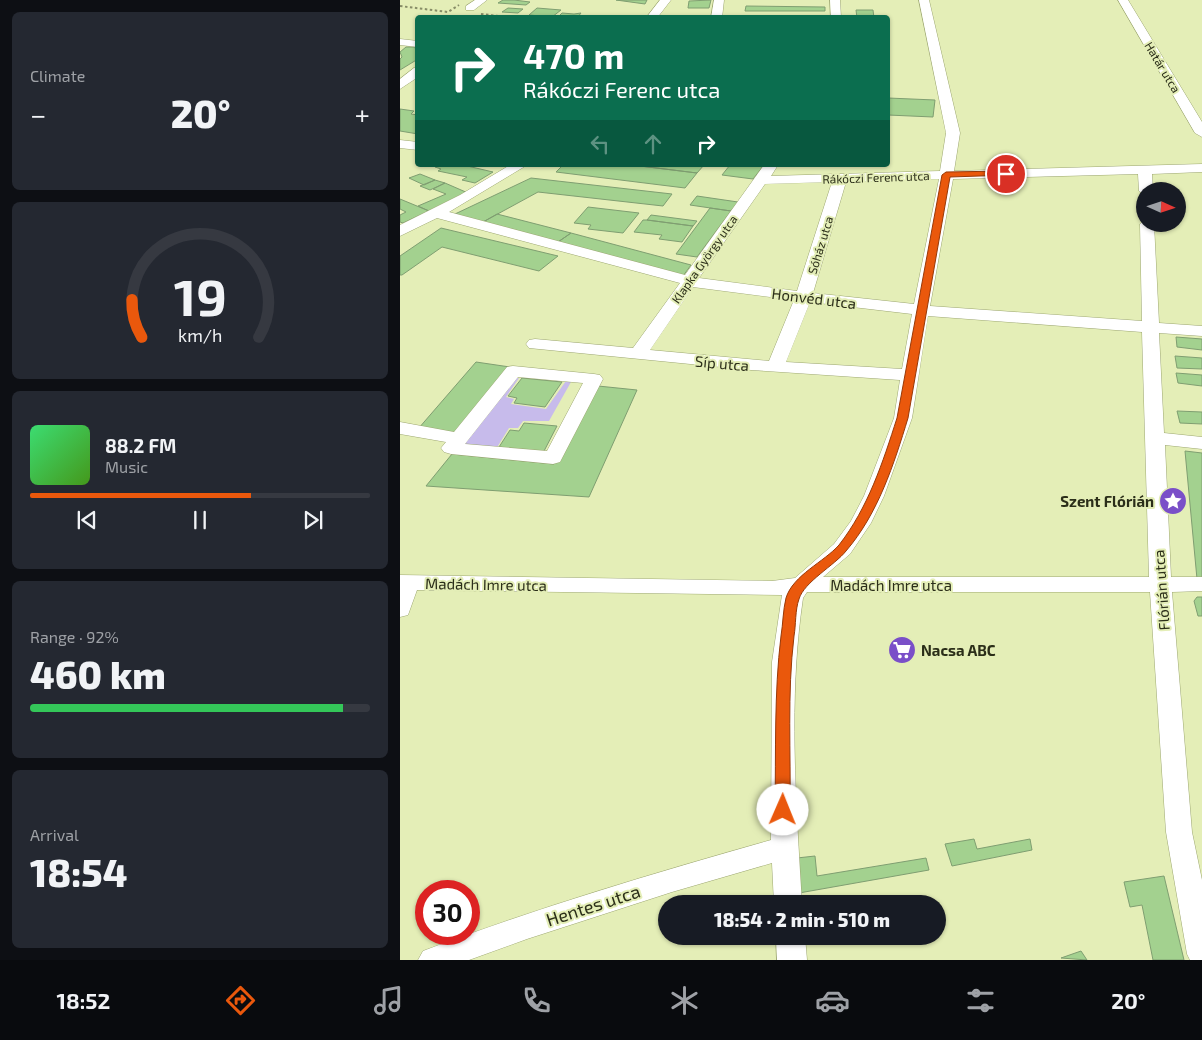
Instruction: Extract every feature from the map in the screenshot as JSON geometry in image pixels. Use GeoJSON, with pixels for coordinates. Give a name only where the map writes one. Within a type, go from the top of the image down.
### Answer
{"type":"FeatureCollection","features":[{"type":"Feature","properties":{"kind":"street"},"geometry":{"type":"LineString","coordinates":[[465,6],[482,0]]}},
{"type":"Feature","properties":{"kind":"street"},"geometry":{"type":"LineString","coordinates":[[654,15],[666,0]]}},
{"type":"Feature","properties":{"kind":"street"},"geometry":{"type":"LineString","coordinates":[[716,15],[719,0]]}},
{"type":"Feature","properties":{"kind":"street"},"geometry":{"type":"LineString","coordinates":[[835,0],[836,15]]}},
{"type":"Feature","properties":{"kind":"street"},"geometry":{"type":"LineString","coordinates":[[788,895],[783,810],[784,662],[792,597],[801,586],[842,549],[861,523],[874,496],[903,418],[921,310],[939,224],[953,133],[924,0]]}},
{"type":"Feature","properties":{"kind":"street","name":"Határ utca"},"geometry":{"type":"LineString","coordinates":[[1123,0],[1202,134]]}},
{"type":"Feature","properties":{"kind":"street"},"geometry":{"type":"LineString","coordinates":[[400,42],[415,44]]}},
{"type":"Feature","properties":{"kind":"street"},"geometry":{"type":"LineString","coordinates":[[400,73],[415,72]]}},
{"type":"Feature","properties":{"kind":"street"},"geometry":{"type":"LineString","coordinates":[[400,85],[415,73]]}},
{"type":"Feature","properties":{"kind":"street"},"geometry":{"type":"LineString","coordinates":[[1184,103],[1202,101]]}},
{"type":"Feature","properties":{"kind":"street"},"geometry":{"type":"LineString","coordinates":[[400,144],[415,146]]}},
{"type":"Feature","properties":{"kind":"street"},"geometry":{"type":"LineString","coordinates":[[400,231],[465,198],[512,167]]}},
{"type":"Feature","properties":{"kind":"street","name":"Klapka György utca"},"geometry":{"type":"LineString","coordinates":[[638,354],[770,167]]}},
{"type":"Feature","properties":{"kind":"street","name":"Rákóczi Ferenc utca"},"geometry":{"type":"LineString","coordinates":[[761,180],[1202,168]]}},
{"type":"Feature","properties":{"kind":"street"},"geometry":{"type":"LineString","coordinates":[[1146,171],[1146,182]]}},
{"type":"Feature","properties":{"kind":"street","name":"Sóház utca"},"geometry":{"type":"LineString","coordinates":[[776,366],[804,296],[840,178]]}},
{"type":"Feature","properties":{"kind":"street","name":"Honvéd utca"},"geometry":{"type":"LineString","coordinates":[[435,213],[689,281],[921,310],[1202,332]]}},
{"type":"Feature","properties":{"kind":"street","name":"Flórián utca"},"geometry":{"type":"LineString","coordinates":[[1147,232],[1160,583],[1179,832],[1202,954]]}},
{"type":"Feature","properties":{"kind":"street","name":"Síp utca"},"geometry":{"type":"LineString","coordinates":[[535,344],[776,366],[910,375]]}},
{"type":"Feature","properties":{"kind":"street"},"geometry":{"type":"LineString","coordinates":[[513,371],[594,379],[553,458],[451,448],[452,437],[513,371]]}},
{"type":"Feature","properties":{"kind":"street"},"geometry":{"type":"LineString","coordinates":[[400,428],[452,437]]}},
{"type":"Feature","properties":{"kind":"street"},"geometry":{"type":"LineString","coordinates":[[1154,438],[1202,443]]}},
{"type":"Feature","properties":{"kind":"street"},"geometry":{"type":"LineString","coordinates":[[400,609],[404,582]]}},
{"type":"Feature","properties":{"kind":"street","name":"Madách Imre utca"},"geometry":{"type":"LineString","coordinates":[[404,582],[772,589],[801,586],[1202,584]]}},
{"type":"Feature","properties":{"kind":"street","name":"Hentes utca"},"geometry":{"type":"LineString","coordinates":[[433,960],[526,926],[672,880],[785,848]]}},
{"type":"Feature","properties":{"kind":"street"},"geometry":{"type":"LineString","coordinates":[[791,945],[792,960]]}},
{"type":"Feature","properties":{"kind":"path"},"geometry":{"type":"LineString","coordinates":[[400,6],[448,12],[465,6],[470,13],[488,15]]}},
{"type":"Feature","properties":{"kind":"shaded area"},"geometry":{"type":"Polygon","coordinates":[[[515,378],[519,378],[506,397],[514,399],[511,404],[546,409],[566,381],[571,382],[549,421],[523,421],[518,428],[509,428],[496,449],[462,446],[515,378]]]}},
{"type":"Feature","properties":{"kind":"building"},"geometry":{"type":"Polygon","coordinates":[[[503,0],[530,2],[526,5],[498,3],[503,0]]]}},
{"type":"Feature","properties":{"kind":"building"},"geometry":{"type":"Polygon","coordinates":[[[616,0],[647,0],[645,4],[616,0]]]}},
{"type":"Feature","properties":{"kind":"building"},"geometry":{"type":"Polygon","coordinates":[[[711,0],[709,8],[688,8],[689,1],[711,0]]]}},
{"type":"Feature","properties":{"kind":"building"},"geometry":{"type":"Polygon","coordinates":[[[746,6],[825,7],[825,11],[745,11],[746,6]]]}},
{"type":"Feature","properties":{"kind":"building"},"geometry":{"type":"Polygon","coordinates":[[[508,8],[523,9],[518,13],[502,12],[508,8]]]}},
{"type":"Feature","properties":{"kind":"building"},"geometry":{"type":"Polygon","coordinates":[[[537,8],[561,10],[555,15],[529,15],[537,8]]]}},
{"type":"Feature","properties":{"kind":"building"},"geometry":{"type":"Polygon","coordinates":[[[856,10],[873,10],[874,15],[857,15],[856,10]]]}},
{"type":"Feature","properties":{"kind":"building"},"geometry":{"type":"Polygon","coordinates":[[[562,13],[581,13],[579,15],[560,15],[562,13]]]}},
{"type":"Feature","properties":{"kind":"building"},"geometry":{"type":"Polygon","coordinates":[[[406,47],[415,47],[415,61],[400,70],[400,59],[402,57],[400,52],[406,47]]]}},
{"type":"Feature","properties":{"kind":"building"},"geometry":{"type":"Polygon","coordinates":[[[890,98],[935,100],[933,117],[890,115],[890,98]]]}},
{"type":"Feature","properties":{"kind":"building"},"geometry":{"type":"Polygon","coordinates":[[[400,109],[414,111],[411,114],[415,115],[415,134],[400,131],[400,109]]]}},
{"type":"Feature","properties":{"kind":"building"},"geometry":{"type":"Polygon","coordinates":[[[435,167],[472,167],[493,172],[475,183],[462,180],[467,177],[438,171],[441,169],[435,167]]]}},
{"type":"Feature","properties":{"kind":"building"},"geometry":{"type":"Polygon","coordinates":[[[561,167],[648,167],[697,173],[685,188],[556,172],[561,167]]]}},
{"type":"Feature","properties":{"kind":"building"},"geometry":{"type":"Polygon","coordinates":[[[648,167],[702,167],[697,173],[648,167]]]}},
{"type":"Feature","properties":{"kind":"building"},"geometry":{"type":"Polygon","coordinates":[[[728,167],[762,167],[753,179],[722,175],[728,167]]]}},
{"type":"Feature","properties":{"kind":"building"},"geometry":{"type":"Polygon","coordinates":[[[420,174],[435,180],[424,185],[409,178],[420,174]]]}},
{"type":"Feature","properties":{"kind":"building"},"geometry":{"type":"Polygon","coordinates":[[[531,178],[672,194],[663,206],[538,192],[483,222],[455,214],[531,178]]]}},
{"type":"Feature","properties":{"kind":"building"},"geometry":{"type":"Polygon","coordinates":[[[435,180],[445,183],[430,190],[420,186],[435,180]]]}},
{"type":"Feature","properties":{"kind":"building"},"geometry":{"type":"Polygon","coordinates":[[[445,183],[468,193],[429,211],[418,206],[446,194],[433,189],[445,183]]]}},
{"type":"Feature","properties":{"kind":"building"},"geometry":{"type":"Polygon","coordinates":[[[697,196],[738,202],[731,211],[690,205],[697,196]]]}},
{"type":"Feature","properties":{"kind":"building"},"geometry":{"type":"Polygon","coordinates":[[[400,199],[429,211],[403,223],[400,222],[400,215],[406,212],[400,209],[400,199]]]}},
{"type":"Feature","properties":{"kind":"building"},"geometry":{"type":"Polygon","coordinates":[[[588,207],[639,213],[623,233],[588,229],[591,225],[574,223],[588,207]]]}},
{"type":"Feature","properties":{"kind":"building"},"geometry":{"type":"Polygon","coordinates":[[[710,208],[731,211],[697,257],[676,254],[710,208]]]}},
{"type":"Feature","properties":{"kind":"building"},"geometry":{"type":"Polygon","coordinates":[[[497,214],[571,233],[558,242],[483,222],[497,214]]]}},
{"type":"Feature","properties":{"kind":"building"},"geometry":{"type":"Polygon","coordinates":[[[651,215],[697,221],[693,226],[647,220],[651,215]]]}},
{"type":"Feature","properties":{"kind":"building"},"geometry":{"type":"Polygon","coordinates":[[[643,220],[693,226],[682,242],[659,239],[662,235],[634,232],[643,220]]]}},
{"type":"Feature","properties":{"kind":"building"},"geometry":{"type":"Polygon","coordinates":[[[441,228],[558,256],[539,271],[442,247],[400,275],[400,256],[441,228]]]}},
{"type":"Feature","properties":{"kind":"building"},"geometry":{"type":"Polygon","coordinates":[[[571,233],[691,265],[683,276],[558,242],[571,233]]]}},
{"type":"Feature","properties":{"kind":"building"},"geometry":{"type":"Polygon","coordinates":[[[1176,337],[1202,339],[1202,350],[1177,347],[1176,337]]]}},
{"type":"Feature","properties":{"kind":"building"},"geometry":{"type":"Polygon","coordinates":[[[1175,356],[1202,358],[1202,369],[1177,368],[1175,356]]]}},
{"type":"Feature","properties":{"kind":"building"},"geometry":{"type":"Polygon","coordinates":[[[476,362],[510,367],[455,435],[418,429],[476,362]]]}},
{"type":"Feature","properties":{"kind":"building"},"geometry":{"type":"Polygon","coordinates":[[[1176,373],[1202,375],[1202,386],[1178,383],[1176,373]]]}},
{"type":"Feature","properties":{"kind":"building"},"geometry":{"type":"Polygon","coordinates":[[[522,378],[562,382],[545,407],[514,403],[517,398],[508,396],[522,378]]]}},
{"type":"Feature","properties":{"kind":"building"},"geometry":{"type":"Polygon","coordinates":[[[598,386],[637,390],[589,497],[426,486],[452,454],[554,464],[598,386]]]}},
{"type":"Feature","properties":{"kind":"building"},"geometry":{"type":"Polygon","coordinates":[[[1177,411],[1202,412],[1202,424],[1180,423],[1177,411]]]}},
{"type":"Feature","properties":{"kind":"building"},"geometry":{"type":"Polygon","coordinates":[[[524,423],[557,426],[543,453],[499,447],[510,430],[519,431],[524,423]]]}},
{"type":"Feature","properties":{"kind":"building"},"geometry":{"type":"Polygon","coordinates":[[[1185,451],[1202,453],[1202,579],[1197,579],[1185,451]]]}},
{"type":"Feature","properties":{"kind":"building"},"geometry":{"type":"Polygon","coordinates":[[[1197,597],[1202,597],[1202,616],[1198,616],[1194,601],[1197,597]]]}},
{"type":"Feature","properties":{"kind":"building"},"geometry":{"type":"Polygon","coordinates":[[[974,839],[977,849],[1030,839],[1032,850],[952,866],[945,844],[974,839]]]}},
{"type":"Feature","properties":{"kind":"building"},"geometry":{"type":"Polygon","coordinates":[[[815,856],[817,876],[926,858],[929,870],[799,893],[797,858],[815,856]]]}},
{"type":"Feature","properties":{"kind":"building"},"geometry":{"type":"Polygon","coordinates":[[[1164,876],[1184,960],[1153,960],[1142,905],[1130,907],[1124,882],[1164,876]]]}},
{"type":"Feature","properties":{"kind":"building"},"geometry":{"type":"Polygon","coordinates":[[[1081,951],[1087,960],[1061,958],[1081,951]]]}},
{"type":"Feature","properties":{"kind":"place","name":"Szent Flórián"},"geometry":{"type":"Point","coordinates":[1173,501]}},
{"type":"Feature","properties":{"kind":"place","name":"Nacsa ABC"},"geometry":{"type":"Point","coordinates":[902,650]}},
{"type":"Feature","properties":{"kind":"route"},"geometry":{"type":"LineString","coordinates":[[783,810],[784,662],[792,597],[801,586],[842,549],[861,523],[874,496],[895,441],[903,418],[921,310],[939,224],[946,175],[1006,174]]}}]}
